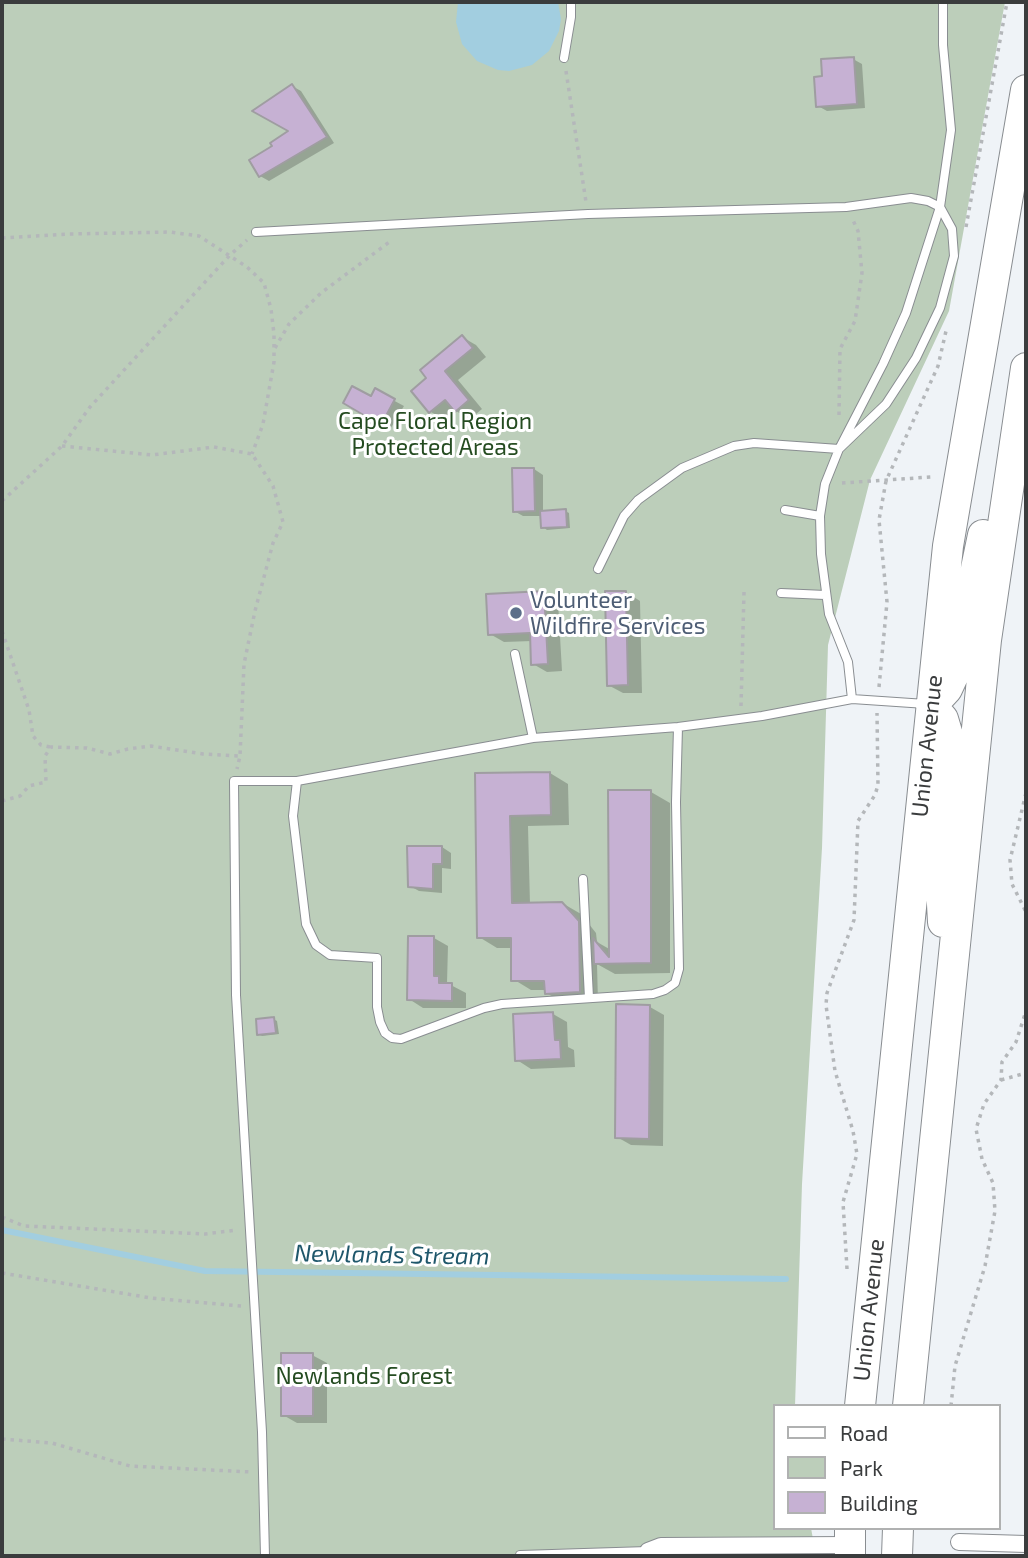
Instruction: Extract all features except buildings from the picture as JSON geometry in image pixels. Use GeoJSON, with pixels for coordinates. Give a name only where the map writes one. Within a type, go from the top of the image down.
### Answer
{"type":"FeatureCollection","features":[{"type":"Feature","properties":{"kind":"highway","name":"Union Avenue"},"geometry":{"type":"LineString","coordinates":[[860,1404],[948,546],[1026,90]]}},
{"type":"Feature","properties":{"kind":"highway"},"geometry":{"type":"LineString","coordinates":[[908,1404],[986,640],[1026,368]]}},
{"type":"Feature","properties":{"kind":"highway"},"geometry":{"type":"LineString","coordinates":[[953,967],[944,935],[940,869],[949,739],[943,719],[931,705],[947,689],[956,667],[970,592],[1003,450],[1020,407]]}},
{"type":"Feature","properties":{"kind":"highway"},"geometry":{"type":"LineString","coordinates":[[897,1556],[898,1530]]}},
{"type":"Feature","properties":{"kind":"street"},"geometry":{"type":"LineString","coordinates":[[959,1542],[1026,1544]]}},
{"type":"Feature","properties":{"kind":"street"},"geometry":{"type":"LineString","coordinates":[[647,1554],[661,1546],[850,1543]]}},
{"type":"Feature","properties":{"kind":"lane"},"geometry":{"type":"LineString","coordinates":[[564,58],[571,2]]}},
{"type":"Feature","properties":{"kind":"lane"},"geometry":{"type":"LineString","coordinates":[[852,699],[848,662],[835,634],[825,595],[820,516],[825,484],[839,449],[906,313],[940,207],[951,130],[943,46],[943,2]]}},
{"type":"Feature","properties":{"kind":"lane"},"geometry":{"type":"LineString","coordinates":[[256,232],[588,214],[846,207],[911,198],[928,201],[940,207],[953,229],[954,256],[940,308],[916,358],[886,404],[839,449],[754,443],[710,454],[682,468],[655,486],[624,516],[598,569]]}},
{"type":"Feature","properties":{"kind":"lane"},"geometry":{"type":"LineString","coordinates":[[785,510],[820,516]]}},
{"type":"Feature","properties":{"kind":"lane"},"geometry":{"type":"LineString","coordinates":[[781,593],[825,595]]}},
{"type":"Feature","properties":{"kind":"lane"},"geometry":{"type":"LineString","coordinates":[[515,654],[533,738]]}},
{"type":"Feature","properties":{"kind":"lane"},"geometry":{"type":"LineString","coordinates":[[265,1556],[263,1472],[236,995],[234,781],[297,781],[533,738],[678,727],[741,719],[852,699],[931,705]]}},
{"type":"Feature","properties":{"kind":"lane"},"geometry":{"type":"LineString","coordinates":[[297,781],[293,816],[306,924],[316,944],[330,955],[377,958],[377,1007],[380,1023],[385,1033],[392,1038],[401,1039],[413,1037],[484,1008],[502,1004],[653,995],[675,983],[679,969],[676,802],[678,727]]}},
{"type":"Feature","properties":{"kind":"lane"},"geometry":{"type":"LineString","coordinates":[[583,879],[589,999]]}},
{"type":"Feature","properties":{"kind":"lane"},"geometry":{"type":"LineString","coordinates":[[520,1555],[647,1554]]}},
{"type":"Feature","properties":{"kind":"path"},"geometry":{"type":"LineString","coordinates":[[564,58],[588,214]]}},
{"type":"Feature","properties":{"kind":"path"},"geometry":{"type":"LineString","coordinates":[[839,449],[840,349],[855,321],[862,273],[858,231],[846,207]]}},
{"type":"Feature","properties":{"kind":"path"},"geometry":{"type":"LineString","coordinates":[[274,349],[289,324],[321,293],[414,224]]}},
{"type":"Feature","properties":{"kind":"path"},"geometry":{"type":"LineString","coordinates":[[2,239],[69,234],[170,232],[199,236],[247,267],[264,283],[271,309],[274,349],[263,424],[252,454]]}},
{"type":"Feature","properties":{"kind":"path"},"geometry":{"type":"LineString","coordinates":[[2,500],[62,446],[90,407],[230,255],[256,232]]}},
{"type":"Feature","properties":{"kind":"path"},"geometry":{"type":"LineString","coordinates":[[62,446],[152,455],[214,447],[252,454],[273,486],[283,522],[273,543],[244,664],[240,755],[234,781]]}},
{"type":"Feature","properties":{"kind":"path"},"geometry":{"type":"LineString","coordinates":[[886,481],[931,477]]}},
{"type":"Feature","properties":{"kind":"path"},"geometry":{"type":"LineString","coordinates":[[741,719],[744,592]]}},
{"type":"Feature","properties":{"kind":"path"},"geometry":{"type":"LineString","coordinates":[[2,631],[29,710],[33,736],[41,745],[88,748],[110,754],[151,746],[204,754],[240,755]]}},
{"type":"Feature","properties":{"kind":"path"},"geometry":{"type":"LineString","coordinates":[[2,801],[20,796],[29,786],[46,782],[45,756],[51,747]]}},
{"type":"Feature","properties":{"kind":"path"},"geometry":{"type":"LineString","coordinates":[[1026,793],[1010,860],[1012,884],[1026,912]]}},
{"type":"Feature","properties":{"kind":"path"},"geometry":{"type":"LineString","coordinates":[[951,1404],[955,1366],[985,1266],[995,1211],[993,1184],[982,1160],[976,1129],[984,1104],[1001,1080],[1002,1062],[1016,1042],[1026,1011]]}},
{"type":"Feature","properties":{"kind":"path"},"geometry":{"type":"LineString","coordinates":[[1001,1080],[1026,1073]]}},
{"type":"Feature","properties":{"kind":"path"},"geometry":{"type":"LineString","coordinates":[[2,1217],[24,1226],[205,1234],[250,1229]]}},
{"type":"Feature","properties":{"kind":"path"},"geometry":{"type":"LineString","coordinates":[[2,1273],[151,1298],[253,1308]]}},
{"type":"Feature","properties":{"kind":"path"},"geometry":{"type":"LineString","coordinates":[[2,1440],[52,1443],[130,1466],[263,1472]]}},
{"type":"Feature","properties":{"kind":"green space","name":"Cape Floral Region Protected Areas"},"geometry":{"type":"Polygon","coordinates":[[[2,2],[1005,2],[949,311],[870,480],[828,645],[822,848],[802,1184],[795,1404],[772,1404],[772,1530],[811,1530],[816,1556],[2,1556],[2,2]]]}},
{"type":"Feature","properties":{"kind":"water"},"geometry":{"type":"Polygon","coordinates":[[[458,2],[558,2],[561,19],[559,31],[549,51],[532,65],[509,71],[498,70],[477,61],[462,44],[456,22],[458,2]]]}},
{"type":"Feature","properties":{"kind":"waterway","name":"Newlands Stream"},"geometry":{"type":"LineString","coordinates":[[2,1230],[205,1271],[786,1279]]}},
{"type":"Feature","properties":{"kind":"place","name":"Volunteer Wildfire Services"},"geometry":{"type":"Point","coordinates":[516,613]}},
{"type":"Feature","properties":{"kind":"park label","name":"Newlands Forest"},"geometry":{"type":"Point","coordinates":[364,1376]}}]}
